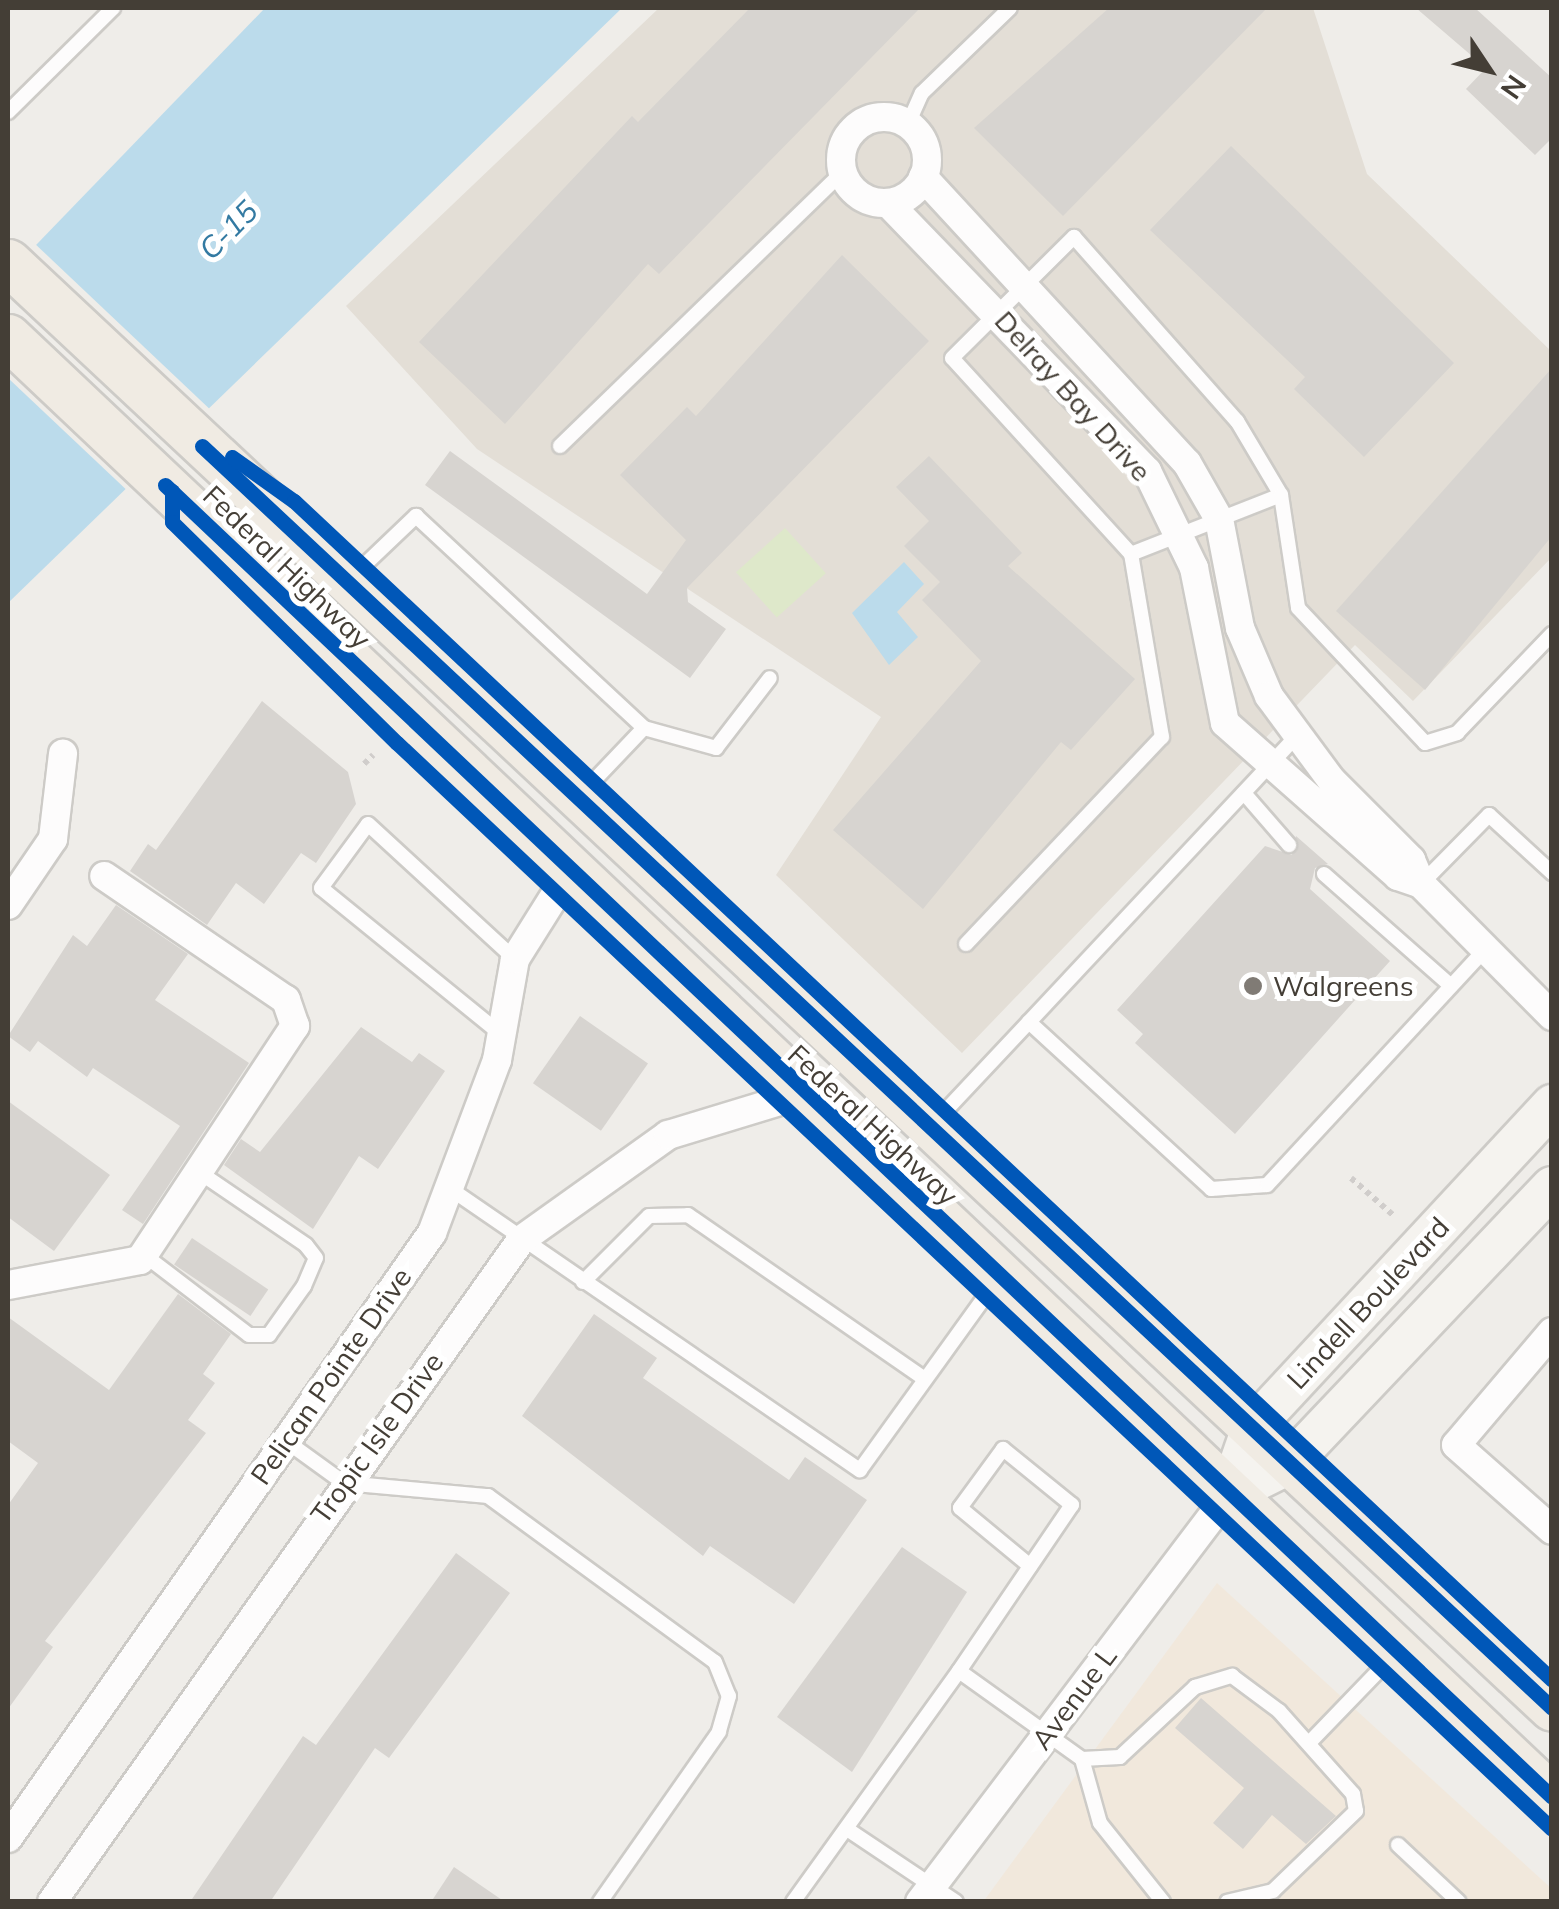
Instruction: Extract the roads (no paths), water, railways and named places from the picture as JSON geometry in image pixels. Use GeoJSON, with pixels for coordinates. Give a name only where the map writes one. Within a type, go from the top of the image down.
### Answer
{"type":"FeatureCollection","features":[{"type":"Feature","properties":{"kind":"main road","name":"Federal Highway"},"geometry":{"type":"LineString","coordinates":[[8,262],[1552,1708]]}},
{"type":"Feature","properties":{"kind":"main road","name":"Federal Highway"},"geometry":{"type":"LineString","coordinates":[[8,337],[569,873],[1552,1797]]}},
{"type":"Feature","properties":{"kind":"main road"},"geometry":{"type":"LineString","coordinates":[[468,777],[533,803],[578,796]]}},
{"type":"Feature","properties":{"kind":"main road"},"geometry":{"type":"LineString","coordinates":[[569,873],[623,872],[686,897]]}},
{"type":"Feature","properties":{"kind":"street"},"geometry":{"type":"LineString","coordinates":[[842,172],[844,143],[864,121],[908,124],[926,148],[923,177],[888,203]]}},
{"type":"Feature","properties":{"kind":"street","name":"Delray Bay Drive"},"geometry":{"type":"LineString","coordinates":[[842,172],[860,196],[888,203],[1147,471],[1181,533],[1225,723],[1268,768],[1398,876],[1421,884]]}},
{"type":"Feature","properties":{"kind":"street","name":"Delray Bay Drive"},"geometry":{"type":"LineString","coordinates":[[923,177],[1187,463],[1219,519],[1240,628],[1298,735],[1411,860],[1421,884],[1483,952],[1552,1016]]}},
{"type":"Feature","properties":{"kind":"street"},"geometry":{"type":"LineString","coordinates":[[8,905],[54,839],[63,754]]}},
{"type":"Feature","properties":{"kind":"street","name":"Pelican Pointe Drive"},"geometry":{"type":"LineString","coordinates":[[8,1838],[286,1441],[452,1190],[502,1035],[515,959],[569,873]]}},
{"type":"Feature","properties":{"kind":"street"},"geometry":{"type":"LineString","coordinates":[[8,1285],[144,1254],[277,1058],[295,1008],[104,876]]}},
{"type":"Feature","properties":{"kind":"street","name":"Tropic Isle Drive"},"geometry":{"type":"LineString","coordinates":[[52,1902],[344,1483],[521,1240],[668,1135],[803,1094]]}},
{"type":"Feature","properties":{"kind":"street","name":"Lindell Boulevard"},"geometry":{"type":"LineString","coordinates":[[1229,1494],[1252,1428],[1552,1105]]}},
{"type":"Feature","properties":{"kind":"street","name":"Lindell Boulevard"},"geometry":{"type":"LineString","coordinates":[[1229,1494],[1289,1464],[1552,1187]]}},
{"type":"Feature","properties":{"kind":"street"},"geometry":{"type":"LineString","coordinates":[[1552,1332],[1456,1444],[1552,1530]]}},
{"type":"Feature","properties":{"kind":"street","name":"Avenue L"},"geometry":{"type":"LineString","coordinates":[[926,1894],[1229,1494]]}},
{"type":"Feature","properties":{"kind":"lane"},"geometry":{"type":"LineString","coordinates":[[8,112],[113,8]]}},
{"type":"Feature","properties":{"kind":"lane"},"geometry":{"type":"LineString","coordinates":[[908,124],[922,94],[1010,8]]}},
{"type":"Feature","properties":{"kind":"lane"},"geometry":{"type":"LineString","coordinates":[[560,446],[842,172]]}},
{"type":"Feature","properties":{"kind":"lane"},"geometry":{"type":"LineString","coordinates":[[966,944],[1162,736],[1131,554],[952,358],[1074,236],[1237,421],[1281,495],[1298,608],[1425,743],[1457,734],[1552,634]]}},
{"type":"Feature","properties":{"kind":"lane"},"geometry":{"type":"LineString","coordinates":[[1131,554],[1281,495]]}},
{"type":"Feature","properties":{"kind":"lane"},"geometry":{"type":"LineString","coordinates":[[347,582],[416,516],[644,728],[716,748],[770,678]]}},
{"type":"Feature","properties":{"kind":"lane"},"geometry":{"type":"LineString","coordinates":[[578,796],[644,728]]}},
{"type":"Feature","properties":{"kind":"lane"},"geometry":{"type":"LineString","coordinates":[[930,1127],[1298,735]]}},
{"type":"Feature","properties":{"kind":"lane"},"geometry":{"type":"LineString","coordinates":[[1244,794],[1289,844]]}},
{"type":"Feature","properties":{"kind":"lane"},"geometry":{"type":"LineString","coordinates":[[1421,884],[1489,815],[1552,873]]}},
{"type":"Feature","properties":{"kind":"lane"},"geometry":{"type":"LineString","coordinates":[[502,1035],[321,888],[368,824],[515,959]]}},
{"type":"Feature","properties":{"kind":"lane"},"geometry":{"type":"LineString","coordinates":[[1324,874],[1451,986]]}},
{"type":"Feature","properties":{"kind":"lane"},"geometry":{"type":"LineString","coordinates":[[1029,1022],[1211,1189],[1267,1185],[1483,952]]}},
{"type":"Feature","properties":{"kind":"lane"},"geometry":{"type":"LineString","coordinates":[[144,1254],[249,1336],[269,1336],[304,1286],[316,1258],[306,1245],[200,1172]]}},
{"type":"Feature","properties":{"kind":"lane"},"geometry":{"type":"LineString","coordinates":[[452,1190],[860,1470],[999,1278]]}},
{"type":"Feature","properties":{"kind":"lane"},"geometry":{"type":"LineString","coordinates":[[582,1282],[648,1216],[688,1215],[925,1379]]}},
{"type":"Feature","properties":{"kind":"lane"},"geometry":{"type":"LineString","coordinates":[[286,1441],[344,1483],[488,1496],[715,1662],[729,1696],[720,1732],[600,1902]]}},
{"type":"Feature","properties":{"kind":"lane"},"geometry":{"type":"LineString","coordinates":[[794,1902],[959,1670],[1072,1505],[1003,1450],[960,1508],[1030,1566]]}},
{"type":"Feature","properties":{"kind":"lane"},"geometry":{"type":"LineString","coordinates":[[1309,1744],[1397,1652]]}},
{"type":"Feature","properties":{"kind":"lane"},"geometry":{"type":"LineString","coordinates":[[959,1670],[1082,1759],[1120,1757],[1195,1687],[1232,1676],[1309,1744],[1354,1794],[1356,1810],[1274,1891],[1227,1902]]}},
{"type":"Feature","properties":{"kind":"lane"},"geometry":{"type":"LineString","coordinates":[[1082,1759],[1100,1823],[1163,1901],[1182,1902]]}},
{"type":"Feature","properties":{"kind":"lane"},"geometry":{"type":"LineString","coordinates":[[847,1829],[926,1894],[956,1902]]}},
{"type":"Feature","properties":{"kind":"lane"},"geometry":{"type":"LineString","coordinates":[[1398,1845],[1455,1900]]}},
{"type":"Feature","properties":{"kind":"water","name":"C-15"},"geometry":{"type":"Polygon","coordinates":[[[265,8],[622,8],[8,603],[8,274],[265,8]]]}},
{"type":"Feature","properties":{"kind":"water"},"geometry":{"type":"Polygon","coordinates":[[[904,562],[924,584],[897,612],[918,637],[889,665],[852,613],[904,562]]]}},
{"type":"Feature","properties":{"kind":"place","name":"Walgreens"},"geometry":{"type":"Point","coordinates":[1253,986]}}]}
